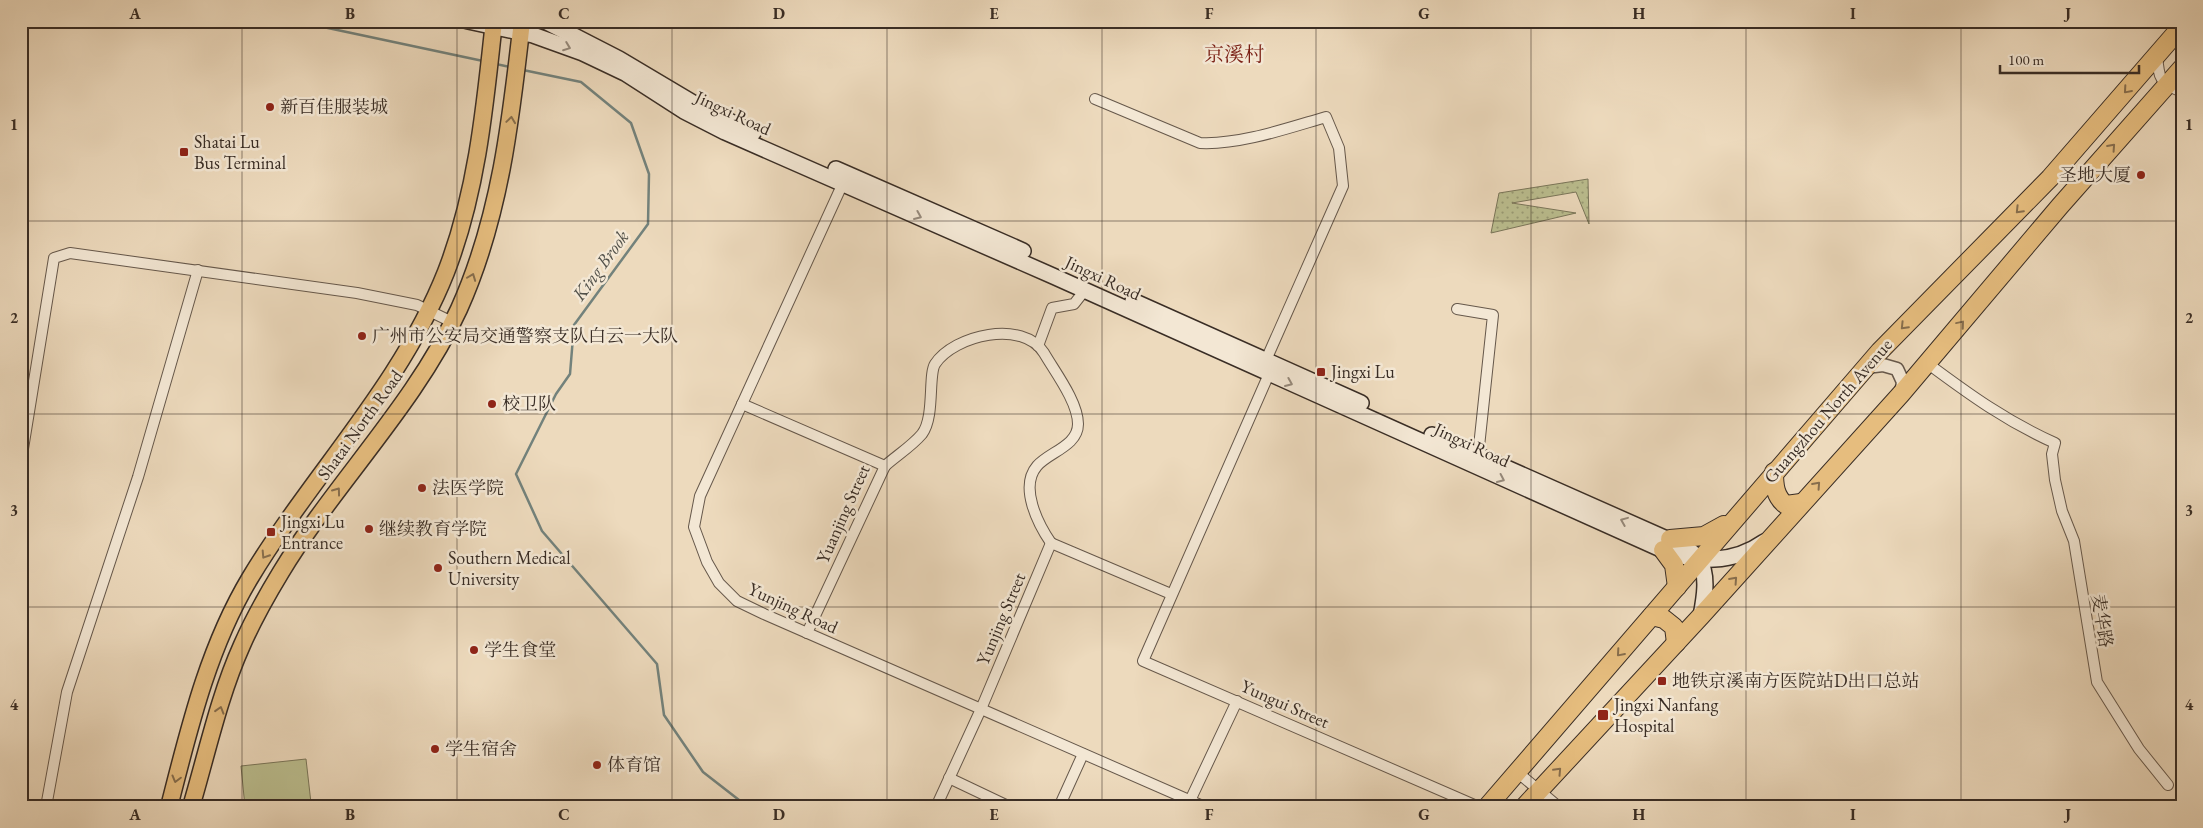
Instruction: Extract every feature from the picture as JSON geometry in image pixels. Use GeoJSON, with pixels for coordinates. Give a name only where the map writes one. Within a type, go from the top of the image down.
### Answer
{"type":"FeatureCollection","features":[{"type":"Feature","properties":{"kind":"highway","name":"Guangzhou North Avenue"},"geometry":{"type":"LineString","coordinates":[[1487,807],[1774,472],[1866,368],[1913,316],[2034,195],[2182,26]]}},
{"type":"Feature","properties":{"kind":"highway"},"geometry":{"type":"LineString","coordinates":[[1524,807],[1701,616],[1901,394],[2053,214],[2174,89],[2182,68]]}},
{"type":"Feature","properties":{"kind":"highway"},"geometry":{"type":"LineString","coordinates":[[1774,472],[1776,490],[1781,501],[1786,505],[1801,503]]}},
{"type":"Feature","properties":{"kind":"highway"},"geometry":{"type":"LineString","coordinates":[[1676,587],[1674,566],[1666,545],[1704,536],[1739,515]]}},
{"type":"Feature","properties":{"kind":"highway"},"geometry":{"type":"LineString","coordinates":[[1652,616],[1664,620],[1674,627],[1676,643]]}},
{"type":"Feature","properties":{"kind":"main road","name":"Jingxi Road"},"geometry":{"type":"LineString","coordinates":[[468,21],[522,27],[607,64],[698,118],[1085,290],[1478,456],[1666,545]]}},
{"type":"Feature","properties":{"kind":"main road","name":"Jingxi Road"},"geometry":{"type":"LineString","coordinates":[[545,21],[619,58],[718,117],[953,219],[1267,367],[1700,560],[1741,554],[1773,535]]}},
{"type":"Feature","properties":{"kind":"main road","name":"Shatai North Road"},"geometry":{"type":"LineString","coordinates":[[169,807],[211,663],[249,580],[395,368],[428,309],[445,273],[461,228],[473,183],[494,24]]}},
{"type":"Feature","properties":{"kind":"main road","name":"Shatai North Road"},"geometry":{"type":"LineString","coordinates":[[191,807],[241,646],[264,600],[312,526],[424,372],[452,322],[476,266],[496,200],[505,156],[522,27]]}},
{"type":"Feature","properties":{"kind":"main road"},"geometry":{"type":"LineString","coordinates":[[1700,560],[1705,589],[1701,616]]}},
{"type":"Feature","properties":{"kind":"main road"},"geometry":{"type":"LineString","coordinates":[[184,751],[206,757]]}},
{"type":"Feature","properties":{"kind":"street"},"geometry":{"type":"LineString","coordinates":[[2157,54],[2160,79],[2174,89]]}},
{"type":"Feature","properties":{"kind":"street","name":"Yungui Street"},"geometry":{"type":"LineString","coordinates":[[1095,99],[1200,143],[1216,144],[1278,131],[1326,117],[1339,148],[1343,186],[1143,660],[1479,807]]}},
{"type":"Feature","properties":{"kind":"street","name":"Yunjing Road"},"geometry":{"type":"LineString","coordinates":[[843,183],[700,496],[694,527],[699,546],[719,583],[737,601],[1083,754],[1188,804],[1204,807]]}},
{"type":"Feature","properties":{"kind":"street"},"geometry":{"type":"LineString","coordinates":[[21,461],[54,258],[80,252],[357,293],[397,300],[428,309],[452,322]]}},
{"type":"Feature","properties":{"kind":"street"},"geometry":{"type":"LineString","coordinates":[[46,807],[67,692],[138,477],[198,270]]}},
{"type":"Feature","properties":{"kind":"street"},"geometry":{"type":"LineString","coordinates":[[1038,346],[1052,308],[1074,304],[1085,290]]}},
{"type":"Feature","properties":{"kind":"street"},"geometry":{"type":"LineString","coordinates":[[1457,310],[1493,315],[1478,456]]}},
{"type":"Feature","properties":{"kind":"street"},"geometry":{"type":"LineString","coordinates":[[885,466],[923,433],[932,402],[933,366],[946,350],[981,336],[1003,334],[1032,340],[1038,346],[1061,382],[1077,412],[1078,426],[1070,441],[1037,466],[1031,482],[1030,499],[1043,532],[1051,542],[1171,594]]}},
{"type":"Feature","properties":{"kind":"street","name":"麦华路"},"geometry":{"type":"LineString","coordinates":[[1927,363],[1991,410],[2024,429],[2055,443],[2052,454],[2055,480],[2062,511],[2074,541],[2097,682],[2139,750],[2168,786]]}},
{"type":"Feature","properties":{"kind":"street"},"geometry":{"type":"LineString","coordinates":[[1866,368],[1883,365],[1897,369],[1902,382],[1901,394]]}},
{"type":"Feature","properties":{"kind":"street","name":"Yuanjing Street"},"geometry":{"type":"LineString","coordinates":[[742,404],[885,466],[808,633]]}},
{"type":"Feature","properties":{"kind":"street","name":"Yunjing Street"},"geometry":{"type":"LineString","coordinates":[[936,807],[981,709],[1051,542]]}},
{"type":"Feature","properties":{"kind":"street"},"geometry":{"type":"LineString","coordinates":[[1188,804],[1237,701]]}},
{"type":"Feature","properties":{"kind":"street"},"geometry":{"type":"LineString","coordinates":[[1059,807],[1083,754]]}},
{"type":"Feature","properties":{"kind":"street"},"geometry":{"type":"LineString","coordinates":[[1517,772],[1559,807]]}},
{"type":"Feature","properties":{"kind":"street"},"geometry":{"type":"LineString","coordinates":[[949,778],[1010,807]]}},
{"type":"Feature","properties":{"kind":"green space"},"geometry":{"type":"Polygon","coordinates":[[[1588,179],[1589,224],[1576,192],[1512,203],[1576,213],[1491,233],[1499,193],[1588,179]]]}},
{"type":"Feature","properties":{"kind":"green space"},"geometry":{"type":"Polygon","coordinates":[[[306,759],[311,803],[278,807],[245,807],[241,766],[306,759]]]}},
{"type":"Feature","properties":{"kind":"waterway","name":"King Brook"},"geometry":{"type":"LineString","coordinates":[[295,21],[483,61]]}},
{"type":"Feature","properties":{"kind":"waterway","name":"King Brook"},"geometry":{"type":"LineString","coordinates":[[496,64],[510,67]]}},
{"type":"Feature","properties":{"kind":"waterway","name":"King Brook"},"geometry":{"type":"LineString","coordinates":[[523,70],[581,82],[631,123],[649,174],[648,224],[574,325],[570,374],[556,394],[516,474],[542,531],[657,664],[664,715],[703,772],[748,807]]}},
{"type":"Feature","properties":{"kind":"place","name":"新百佳服装城"},"geometry":{"type":"Point","coordinates":[270,107]}},
{"type":"Feature","properties":{"kind":"place","name":"Shatai Lu Bus Terminal"},"geometry":{"type":"Point","coordinates":[184,152]}},
{"type":"Feature","properties":{"kind":"place","name":"圣地大厦"},"geometry":{"type":"Point","coordinates":[2141,175]}},
{"type":"Feature","properties":{"kind":"place","name":"广州市公安局交通警察支队白云一大队"},"geometry":{"type":"Point","coordinates":[362,336]}},
{"type":"Feature","properties":{"kind":"place","name":"Jingxi Lu"},"geometry":{"type":"Point","coordinates":[1321,372]}},
{"type":"Feature","properties":{"kind":"place","name":"校卫队"},"geometry":{"type":"Point","coordinates":[492,404]}},
{"type":"Feature","properties":{"kind":"place","name":"法医学院"},"geometry":{"type":"Point","coordinates":[422,488]}},
{"type":"Feature","properties":{"kind":"place","name":"继续教育学院"},"geometry":{"type":"Point","coordinates":[369,529]}},
{"type":"Feature","properties":{"kind":"place","name":"Jingxi Lu Entrance"},"geometry":{"type":"Point","coordinates":[271,532]}},
{"type":"Feature","properties":{"kind":"place","name":"Southern Medical University"},"geometry":{"type":"Point","coordinates":[438,568]}},
{"type":"Feature","properties":{"kind":"place","name":"学生食堂"},"geometry":{"type":"Point","coordinates":[474,650]}},
{"type":"Feature","properties":{"kind":"place","name":"地铁京溪南方医院站D出口总站"},"geometry":{"type":"Point","coordinates":[1662,681]}},
{"type":"Feature","properties":{"kind":"place","name":"Jingxi Nanfang Hospital"},"geometry":{"type":"Point","coordinates":[1603,715]}},
{"type":"Feature","properties":{"kind":"place","name":"学生宿舍"},"geometry":{"type":"Point","coordinates":[435,749]}},
{"type":"Feature","properties":{"kind":"place","name":"体育馆"},"geometry":{"type":"Point","coordinates":[597,765]}},
{"type":"Feature","properties":{"kind":"district","name":"京溪村"},"geometry":{"type":"Point","coordinates":[1234,54]}}]}
